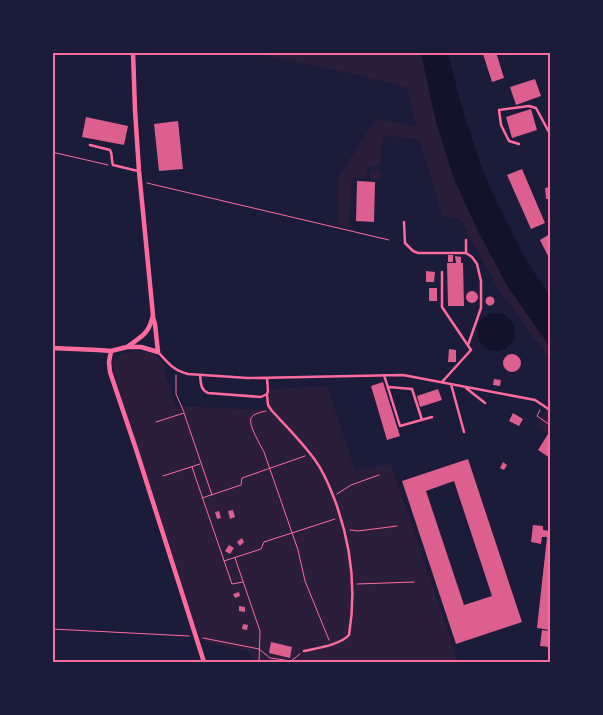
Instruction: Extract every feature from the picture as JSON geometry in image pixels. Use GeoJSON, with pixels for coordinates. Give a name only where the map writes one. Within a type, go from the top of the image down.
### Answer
{"type":"FeatureCollection","features":[{"type":"Feature","properties":{"kind":"street"},"geometry":{"type":"LineString","coordinates":[[52,348],[111,351],[127,347],[141,347],[158,352],[139,171],[132,52]]}},
{"type":"Feature","properties":{"kind":"street"},"geometry":{"type":"LineString","coordinates":[[127,347],[144,335],[150,326],[153,315]]}},
{"type":"Feature","properties":{"kind":"street"},"geometry":{"type":"LineString","coordinates":[[111,351],[110,372],[204,662]]}},
{"type":"Feature","properties":{"kind":"lane"},"geometry":{"type":"LineString","coordinates":[[519,144],[509,141],[502,125],[499,110],[529,106],[536,108],[550,134]]}},
{"type":"Feature","properties":{"kind":"lane"},"geometry":{"type":"LineString","coordinates":[[90,145],[110,150],[113,165],[132,171],[139,171]]}},
{"type":"Feature","properties":{"kind":"lane"},"geometry":{"type":"LineString","coordinates":[[404,222],[405,242],[418,253],[466,253],[477,264],[481,308],[468,345]]}},
{"type":"Feature","properties":{"kind":"lane"},"geometry":{"type":"LineString","coordinates":[[466,240],[466,253]]}},
{"type":"Feature","properties":{"kind":"lane"},"geometry":{"type":"LineString","coordinates":[[442,272],[442,307],[472,350],[442,382]]}},
{"type":"Feature","properties":{"kind":"lane"},"geometry":{"type":"LineString","coordinates":[[158,352],[170,365],[188,374],[248,378],[403,375],[535,400],[550,410]]}},
{"type":"Feature","properties":{"kind":"lane"},"geometry":{"type":"LineString","coordinates":[[200,375],[201,387],[208,393],[261,397],[267,394]]}},
{"type":"Feature","properties":{"kind":"lane"},"geometry":{"type":"LineString","coordinates":[[384,375],[400,426],[432,417]]}},
{"type":"Feature","properties":{"kind":"lane"},"geometry":{"type":"LineString","coordinates":[[267,378],[268,405],[311,454],[323,472],[334,497],[344,530],[350,561],[352,584],[349,635],[343,640],[304,651]]}},
{"type":"Feature","properties":{"kind":"lane"},"geometry":{"type":"LineString","coordinates":[[451,384],[464,432]]}},
{"type":"Feature","properties":{"kind":"lane"},"geometry":{"type":"LineString","coordinates":[[388,387],[412,389],[422,420]]}},
{"type":"Feature","properties":{"kind":"lane"},"geometry":{"type":"LineString","coordinates":[[464,387],[485,402]]}},
{"type":"Feature","properties":{"kind":"path"},"geometry":{"type":"LineString","coordinates":[[52,152],[113,165]]}},
{"type":"Feature","properties":{"kind":"path"},"geometry":{"type":"LineString","coordinates":[[140,181],[389,240]]}},
{"type":"Feature","properties":{"kind":"path"},"geometry":{"type":"LineString","coordinates":[[176,369],[176,394],[212,495]]}},
{"type":"Feature","properties":{"kind":"path"},"geometry":{"type":"LineString","coordinates":[[542,404],[537,416],[550,425]]}},
{"type":"Feature","properties":{"kind":"path"},"geometry":{"type":"LineString","coordinates":[[271,409],[254,415],[250,420],[254,434],[264,452],[298,550],[305,581],[330,644]]}},
{"type":"Feature","properties":{"kind":"path"},"geometry":{"type":"LineString","coordinates":[[156,422],[184,413]]}},
{"type":"Feature","properties":{"kind":"path"},"geometry":{"type":"LineString","coordinates":[[202,498],[242,485],[242,478],[311,454]]}},
{"type":"Feature","properties":{"kind":"path"},"geometry":{"type":"LineString","coordinates":[[163,476],[201,463]]}},
{"type":"Feature","properties":{"kind":"path"},"geometry":{"type":"LineString","coordinates":[[192,467],[232,584],[243,582]]}},
{"type":"Feature","properties":{"kind":"path"},"geometry":{"type":"LineString","coordinates":[[334,497],[341,490],[351,485],[379,475]]}},
{"type":"Feature","properties":{"kind":"path"},"geometry":{"type":"LineString","coordinates":[[224,561],[261,549],[264,542],[340,517]]}},
{"type":"Feature","properties":{"kind":"path"},"geometry":{"type":"LineString","coordinates":[[344,530],[358,531],[397,526]]}},
{"type":"Feature","properties":{"kind":"path"},"geometry":{"type":"LineString","coordinates":[[235,557],[260,631],[259,662]]}},
{"type":"Feature","properties":{"kind":"path"},"geometry":{"type":"LineString","coordinates":[[352,584],[414,582]]}},
{"type":"Feature","properties":{"kind":"path"},"geometry":{"type":"LineString","coordinates":[[52,629],[196,636],[259,649],[270,658],[291,661],[304,651]]}},
{"type":"Feature","properties":{"kind":"shaded area"},"geometry":{"type":"Polygon","coordinates":[[[254,53],[421,53],[435,118],[454,179],[480,235],[508,287],[550,347],[550,360],[497,287],[459,218],[443,217],[419,140],[383,135],[380,166],[368,166],[367,178],[352,177],[349,227],[338,224],[338,177],[376,119],[416,126],[407,88],[363,76],[254,53]]]}},
{"type":"Feature","properties":{"kind":"shaded area"},"geometry":{"type":"Polygon","coordinates":[[[421,53],[448,53],[460,101],[481,166],[526,260],[550,296],[550,347],[508,287],[480,235],[454,179],[435,118],[421,53]]]}},
{"type":"Feature","properties":{"kind":"shaded area"},"geometry":{"type":"Polygon","coordinates":[[[375,168],[381,174],[375,180],[369,174],[375,168]]]}},
{"type":"Feature","properties":{"kind":"shaded area"},"geometry":{"type":"Polygon","coordinates":[[[496,313],[509,319],[515,332],[509,345],[496,351],[483,345],[477,332],[483,319],[496,313]]]}},
{"type":"Feature","properties":{"kind":"shaded area"},"geometry":{"type":"Polygon","coordinates":[[[136,351],[153,353],[159,358],[165,367],[165,374],[176,406],[266,410],[271,389],[327,386],[355,470],[391,464],[458,662],[308,662],[295,660],[296,662],[254,662],[250,652],[200,640],[112,367],[115,359],[118,357],[136,351]]]}},
{"type":"Feature","properties":{"kind":"shaded area"},"geometry":{"type":"Polygon","coordinates":[[[550,399],[550,435],[537,427],[550,399]]]}},
{"type":"Feature","properties":{"kind":"building"},"geometry":{"type":"Polygon","coordinates":[[[496,52],[504,78],[492,82],[483,54],[496,52]]]}},
{"type":"Feature","properties":{"kind":"building"},"geometry":{"type":"Polygon","coordinates":[[[535,79],[541,96],[516,105],[510,87],[535,79]]]}},
{"type":"Feature","properties":{"kind":"building"},"geometry":{"type":"Polygon","coordinates":[[[531,109],[537,130],[512,138],[506,117],[531,109]]]}},
{"type":"Feature","properties":{"kind":"building"},"geometry":{"type":"Polygon","coordinates":[[[86,117],[128,126],[124,145],[82,137],[86,117]]]}},
{"type":"Feature","properties":{"kind":"building"},"geometry":{"type":"Polygon","coordinates":[[[178,121],[183,169],[159,171],[154,124],[178,121]]]}},
{"type":"Feature","properties":{"kind":"building"},"geometry":{"type":"Polygon","coordinates":[[[522,169],[545,223],[531,229],[507,175],[522,169]]]}},
{"type":"Feature","properties":{"kind":"building"},"geometry":{"type":"Polygon","coordinates":[[[357,181],[375,182],[374,222],[356,221],[357,181]]]}},
{"type":"Feature","properties":{"kind":"building"},"geometry":{"type":"Polygon","coordinates":[[[550,187],[550,199],[546,199],[545,188],[550,187]]]}},
{"type":"Feature","properties":{"kind":"building"},"geometry":{"type":"Polygon","coordinates":[[[550,234],[550,260],[540,240],[550,234]]]}},
{"type":"Feature","properties":{"kind":"building"},"geometry":{"type":"Polygon","coordinates":[[[448,255],[453,255],[453,262],[448,262],[448,255]]]}},
{"type":"Feature","properties":{"kind":"building"},"geometry":{"type":"Polygon","coordinates":[[[455,256],[461,257],[461,263],[463,263],[464,306],[448,306],[447,263],[456,263],[455,256]]]}},
{"type":"Feature","properties":{"kind":"building"},"geometry":{"type":"Polygon","coordinates":[[[426,271],[435,272],[434,282],[426,282],[426,271]]]}},
{"type":"Feature","properties":{"kind":"building"},"geometry":{"type":"Polygon","coordinates":[[[429,288],[437,288],[437,301],[429,301],[429,288]]]}},
{"type":"Feature","properties":{"kind":"building"},"geometry":{"type":"Polygon","coordinates":[[[470,291],[474,291],[478,297],[474,303],[470,303],[466,299],[466,295],[470,291]]]}},
{"type":"Feature","properties":{"kind":"building"},"geometry":{"type":"Polygon","coordinates":[[[490,296],[495,301],[490,306],[485,301],[490,296]]]}},
{"type":"Feature","properties":{"kind":"building"},"geometry":{"type":"Polygon","coordinates":[[[449,349],[456,350],[456,362],[448,362],[449,349]]]}},
{"type":"Feature","properties":{"kind":"building"},"geometry":{"type":"Polygon","coordinates":[[[508,354],[516,354],[521,359],[519,370],[508,372],[503,367],[503,359],[508,354]]]}},
{"type":"Feature","properties":{"kind":"building"},"geometry":{"type":"Polygon","coordinates":[[[494,379],[501,380],[500,386],[493,385],[494,379]]]}},
{"type":"Feature","properties":{"kind":"building"},"geometry":{"type":"Polygon","coordinates":[[[383,382],[400,436],[387,440],[371,386],[383,382]]]}},
{"type":"Feature","properties":{"kind":"building"},"geometry":{"type":"Polygon","coordinates":[[[438,389],[442,400],[420,407],[417,396],[438,389]]]}},
{"type":"Feature","properties":{"kind":"building"},"geometry":{"type":"Polygon","coordinates":[[[513,413],[523,419],[519,426],[509,421],[513,413]]]}},
{"type":"Feature","properties":{"kind":"building"},"geometry":{"type":"Polygon","coordinates":[[[548,434],[550,436],[550,458],[538,450],[548,434]]]}},
{"type":"Feature","properties":{"kind":"building"},"geometry":{"type":"Polygon","coordinates":[[[468,459],[522,622],[456,644],[402,481],[468,459]],[[454,481],[426,491],[464,605],[492,596],[454,481]]]}},
{"type":"Feature","properties":{"kind":"building"},"geometry":{"type":"Polygon","coordinates":[[[503,462],[507,465],[504,470],[500,468],[503,462]]]}},
{"type":"Feature","properties":{"kind":"building"},"geometry":{"type":"Polygon","coordinates":[[[233,510],[235,517],[230,519],[228,511],[233,510]]]}},
{"type":"Feature","properties":{"kind":"building"},"geometry":{"type":"Polygon","coordinates":[[[219,511],[221,518],[217,519],[215,512],[219,511]]]}},
{"type":"Feature","properties":{"kind":"building"},"geometry":{"type":"Polygon","coordinates":[[[533,525],[543,526],[543,530],[550,531],[550,630],[537,628],[547,537],[542,537],[541,544],[531,542],[533,525]]]}},
{"type":"Feature","properties":{"kind":"building"},"geometry":{"type":"Polygon","coordinates":[[[242,538],[244,542],[240,546],[237,542],[242,538]]]}},
{"type":"Feature","properties":{"kind":"building"},"geometry":{"type":"Polygon","coordinates":[[[229,545],[234,548],[230,554],[225,551],[229,545]]]}},
{"type":"Feature","properties":{"kind":"building"},"geometry":{"type":"Polygon","coordinates":[[[239,592],[240,596],[235,598],[233,594],[239,592]]]}},
{"type":"Feature","properties":{"kind":"building"},"geometry":{"type":"Polygon","coordinates":[[[239,606],[245,607],[245,612],[239,611],[239,606]]]}},
{"type":"Feature","properties":{"kind":"building"},"geometry":{"type":"Polygon","coordinates":[[[243,624],[248,625],[247,630],[242,629],[243,624]]]}},
{"type":"Feature","properties":{"kind":"building"},"geometry":{"type":"Polygon","coordinates":[[[542,630],[550,631],[550,647],[540,646],[542,630]]]}},
{"type":"Feature","properties":{"kind":"building"},"geometry":{"type":"Polygon","coordinates":[[[271,642],[292,647],[290,658],[269,653],[271,642]]]}}]}
